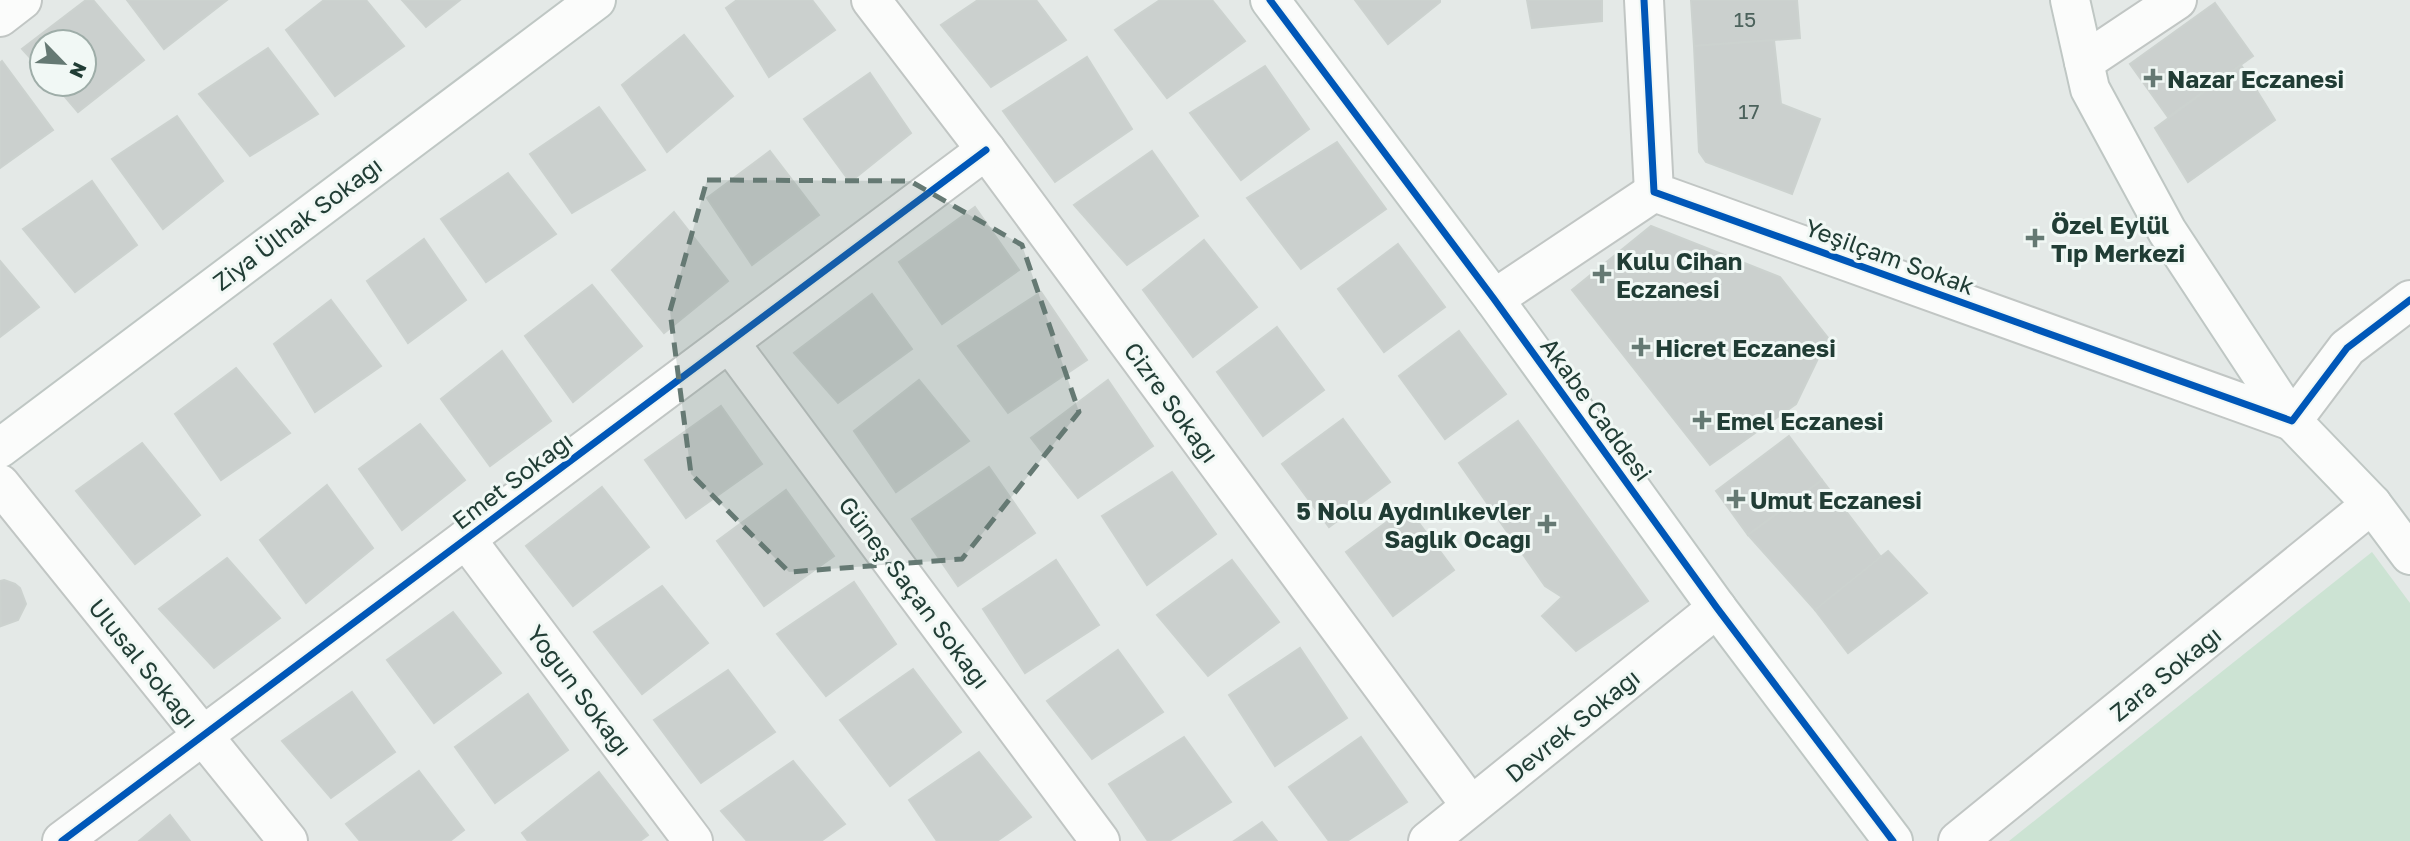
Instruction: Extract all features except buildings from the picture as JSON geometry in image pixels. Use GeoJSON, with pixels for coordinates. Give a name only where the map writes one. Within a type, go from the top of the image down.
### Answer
{"type":"FeatureCollection","features":[{"type":"Feature","properties":{"kind":"street"},"geometry":{"type":"LineString","coordinates":[[0,17],[22,0]]}},
{"type":"Feature","properties":{"kind":"street","name":"Ziya Ülhak Sokağı"},"geometry":{"type":"LineString","coordinates":[[0,448],[596,0]]}},
{"type":"Feature","properties":{"kind":"street","name":"Cizre Sokağı"},"geometry":{"type":"LineString","coordinates":[[871,0],[986,150],[1471,806]]}},
{"type":"Feature","properties":{"kind":"street","name":"Akabe Caddesi"},"geometry":{"type":"LineString","coordinates":[[1270,0],[1494,299],[1717,608],[1893,841]]}},
{"type":"Feature","properties":{"kind":"street"},"geometry":{"type":"LineString","coordinates":[[1494,299],[1654,192],[1644,0]]}},
{"type":"Feature","properties":{"kind":"street"},"geometry":{"type":"LineString","coordinates":[[2070,0],[2090,89],[2167,231],[2292,421],[2405,539]]}},
{"type":"Feature","properties":{"kind":"street"},"geometry":{"type":"LineString","coordinates":[[2084,62],[2177,0]]}},
{"type":"Feature","properties":{"kind":"street","name":"Emet Sokağı"},"geometry":{"type":"LineString","coordinates":[[62,841],[986,150]]}},
{"type":"Feature","properties":{"kind":"street","name":"Yeşilçam Sokak"},"geometry":{"type":"LineString","coordinates":[[1654,192],[2292,421]]}},
{"type":"Feature","properties":{"kind":"street"},"geometry":{"type":"LineString","coordinates":[[2292,421],[2347,348],[2410,300]]}},
{"type":"Feature","properties":{"kind":"street","name":"Güneş Saçan Sokağı"},"geometry":{"type":"LineString","coordinates":[[729,342],[1100,841]]}},
{"type":"Feature","properties":{"kind":"street","name":"Ulusal Sokağı"},"geometry":{"type":"LineString","coordinates":[[0,484],[288,841]]}},
{"type":"Feature","properties":{"kind":"street","name":"Zara Sokağı"},"geometry":{"type":"LineString","coordinates":[[1958,841],[2372,504]]}},
{"type":"Feature","properties":{"kind":"street","name":"Yoğun Sokağı"},"geometry":{"type":"LineString","coordinates":[[466,539],[693,841]]}},
{"type":"Feature","properties":{"kind":"street","name":"Devrek Sokağı"},"geometry":{"type":"LineString","coordinates":[[1428,841],[1717,608]]}},
{"type":"Feature","properties":{"kind":"highlighted area"},"geometry":{"type":"Polygon","coordinates":[[[707,180],[910,181],[1022,245],[1079,412],[962,559],[789,572],[691,474],[670,311],[707,180]]]}},
{"type":"Feature","properties":{"kind":"green space"},"geometry":{"type":"Polygon","coordinates":[[[2372,552],[2410,603],[2410,841],[2009,841],[2372,552]]]}},
{"type":"Feature","properties":{"kind":"cycle path"},"geometry":{"type":"LineString","coordinates":[[1270,0],[1494,299],[1717,608],[1893,841]]}},
{"type":"Feature","properties":{"kind":"cycle path"},"geometry":{"type":"LineString","coordinates":[[1644,0],[1654,192],[2292,421],[2347,348],[2410,300]]}},
{"type":"Feature","properties":{"kind":"cycle path"},"geometry":{"type":"LineString","coordinates":[[62,841],[986,150]]}},
{"type":"Feature","properties":{"kind":"place","name":"Nazar Eczanesi"},"geometry":{"type":"Point","coordinates":[2153,78]}},
{"type":"Feature","properties":{"kind":"place","name":"Özel Eylül Tıp Merkezi"},"geometry":{"type":"Point","coordinates":[2035,238]}},
{"type":"Feature","properties":{"kind":"place","name":"Kulu Cihan Eczanesi"},"geometry":{"type":"Point","coordinates":[1602,274]}},
{"type":"Feature","properties":{"kind":"place","name":"Hicret Eczanesi"},"geometry":{"type":"Point","coordinates":[1641,347]}},
{"type":"Feature","properties":{"kind":"place","name":"Emel Eczanesi"},"geometry":{"type":"Point","coordinates":[1702,420]}},
{"type":"Feature","properties":{"kind":"place","name":"Umut Eczanesi"},"geometry":{"type":"Point","coordinates":[1736,499]}},
{"type":"Feature","properties":{"kind":"place","name":"5 Nolu Aydınlıkevler Sağlık Ocağı"},"geometry":{"type":"Point","coordinates":[1547,524]}}]}
